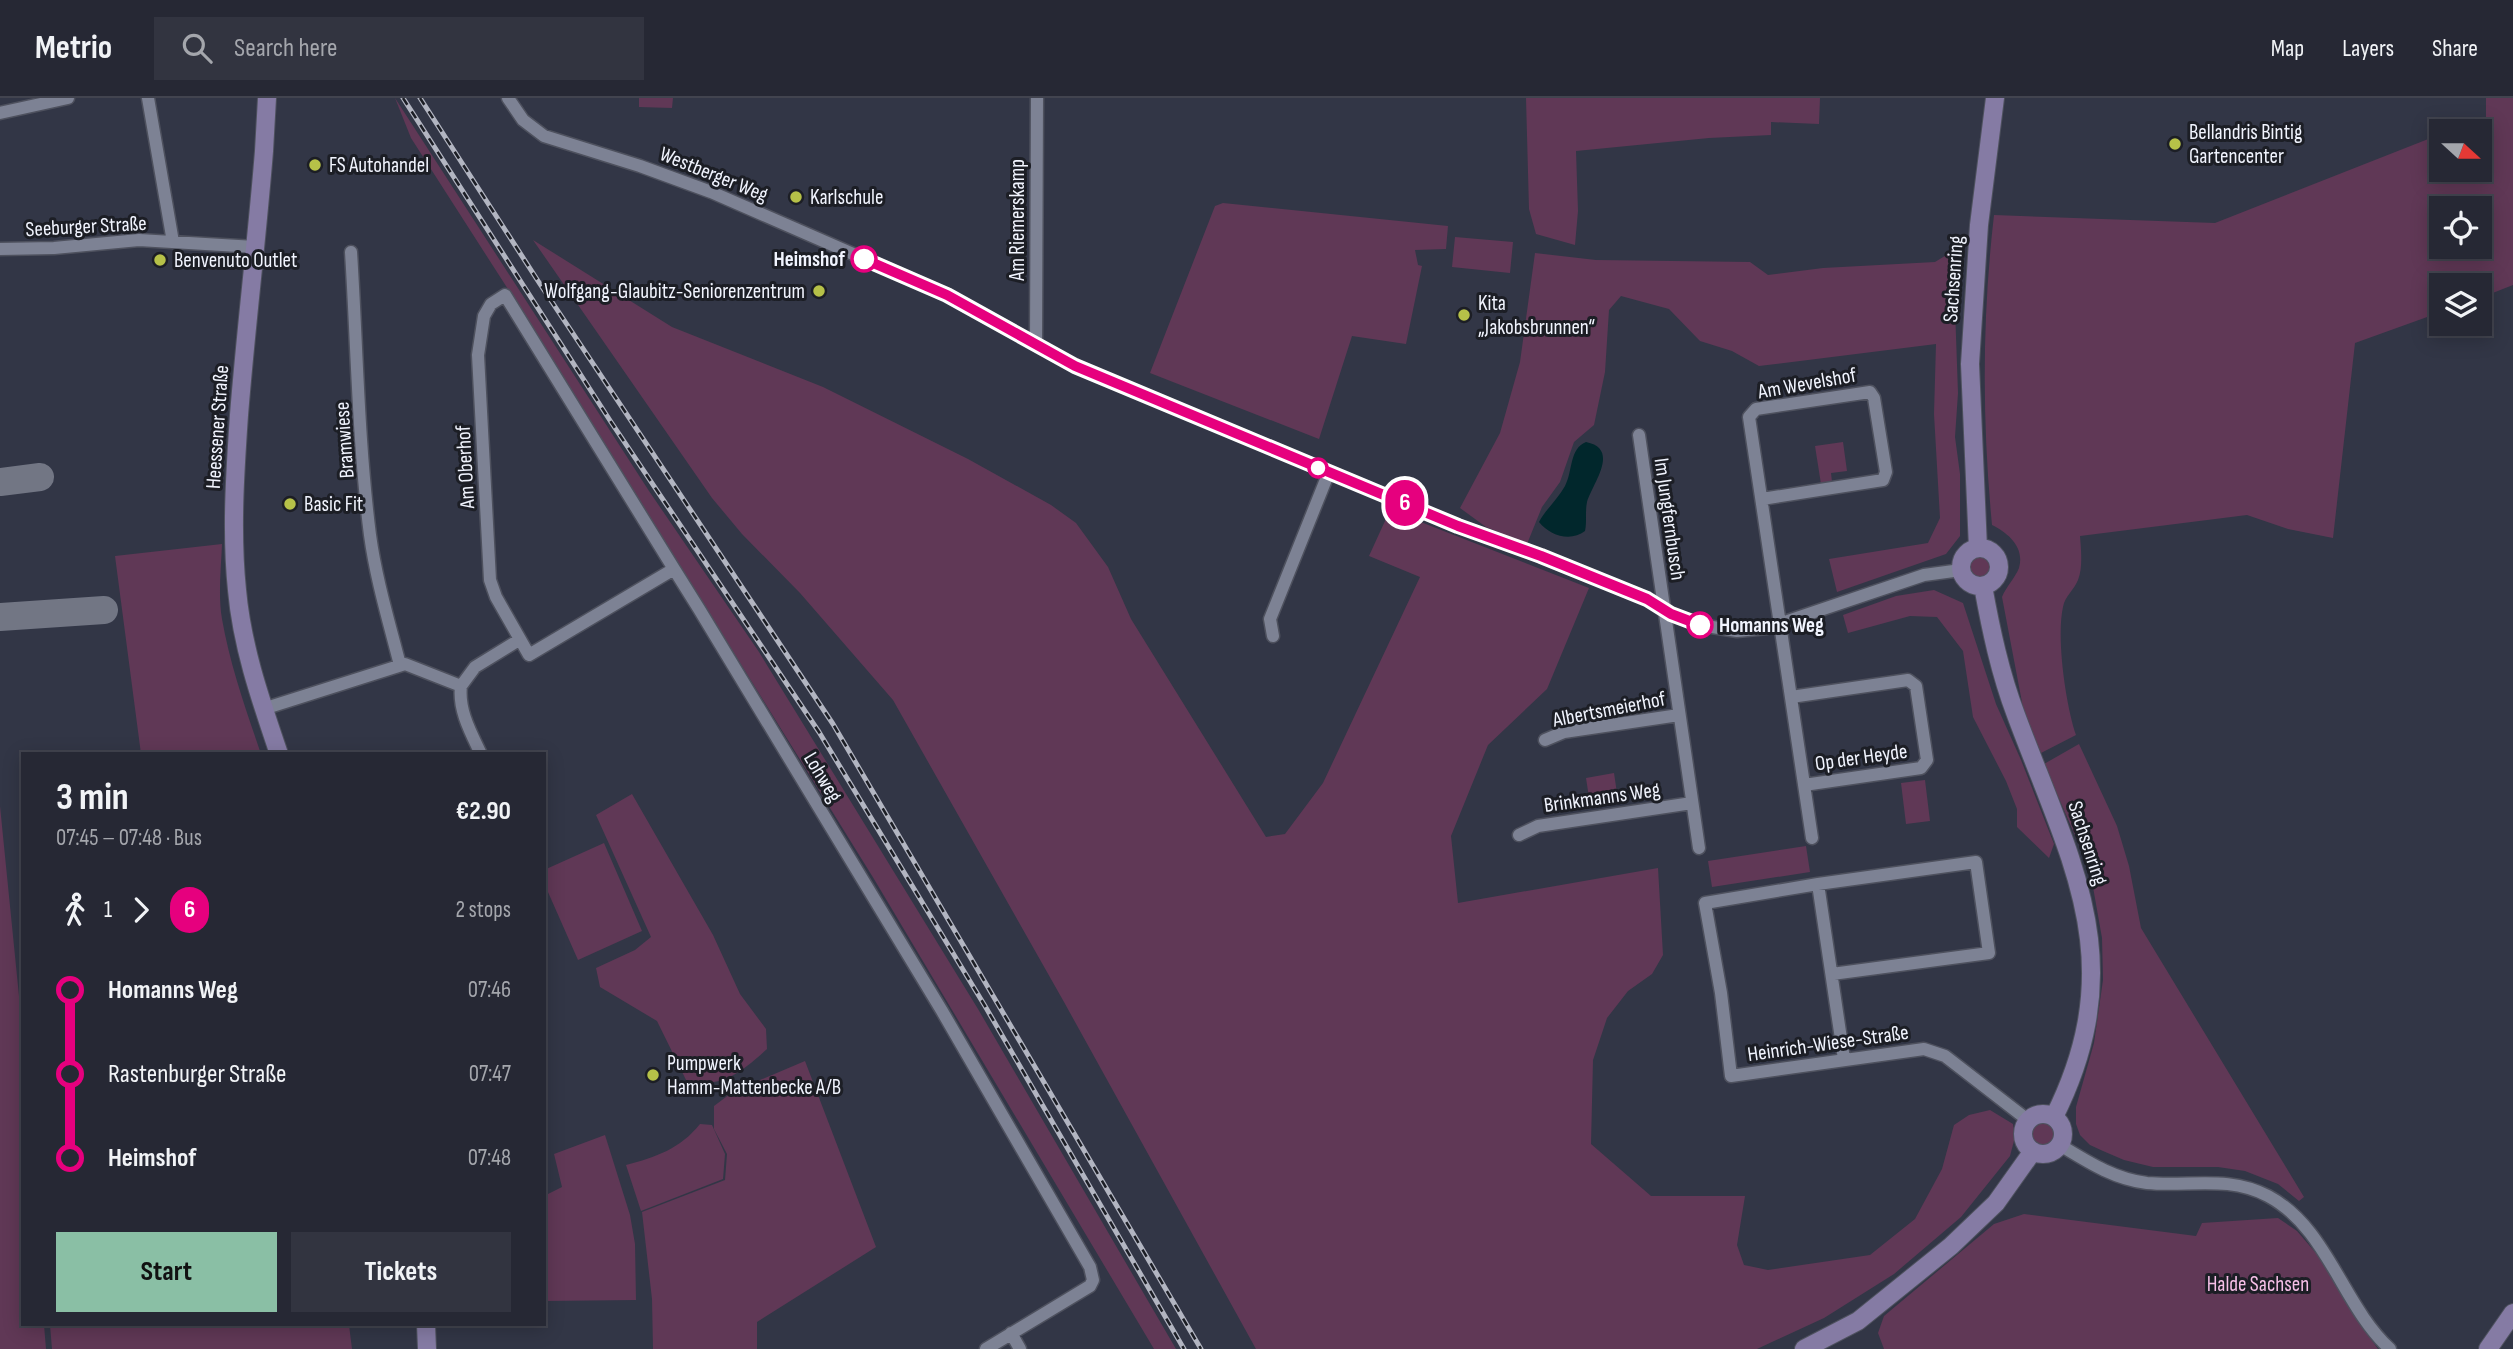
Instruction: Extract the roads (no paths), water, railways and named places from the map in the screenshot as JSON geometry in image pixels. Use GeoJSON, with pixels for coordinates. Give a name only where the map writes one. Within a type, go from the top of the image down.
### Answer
{"type":"FeatureCollection","features":[{"type":"Feature","properties":{"kind":"street"},"geometry":{"type":"LineString","coordinates":[[0,113],[68,98]]}},
{"type":"Feature","properties":{"kind":"street","name":"Seeburger Straße"},"geometry":{"type":"LineString","coordinates":[[148,98],[173,242]]}},
{"type":"Feature","properties":{"kind":"street","name":"Heessener Straße"},"geometry":{"type":"LineString","coordinates":[[267,98],[235,469],[234,539],[237,592],[243,629],[263,709],[278,752]]}},
{"type":"Feature","properties":{"kind":"street","name":"Westberger Weg"},"geometry":{"type":"LineString","coordinates":[[508,98],[523,120],[544,136],[711,192],[947,295],[1075,366],[1488,537],[1647,599],[1671,614],[1700,625],[1731,630],[1755,630],[1924,575],[1961,570]]}},
{"type":"Feature","properties":{"kind":"street","name":"Am Riemerskamp"},"geometry":{"type":"LineString","coordinates":[[1036,343],[1037,98]]}},
{"type":"Feature","properties":{"kind":"street","name":"Sachsenring"},"geometry":{"type":"LineString","coordinates":[[1978,548],[1970,364],[1979,225],[1995,98]]}},
{"type":"Feature","properties":{"kind":"street","name":"Seeburger Straße"},"geometry":{"type":"LineString","coordinates":[[0,249],[54,248],[139,240],[255,247]]}},
{"type":"Feature","properties":{"kind":"street","name":"Bramwiese"},"geometry":{"type":"LineString","coordinates":[[351,252],[370,534],[377,575],[400,664]]}},
{"type":"Feature","properties":{"kind":"street","name":"Lohweg"},"geometry":{"type":"LineString","coordinates":[[505,295],[935,1000],[1090,1267],[1093,1280],[1090,1286],[1011,1333]]}},
{"type":"Feature","properties":{"kind":"street","name":"Am Oberhof"},"geometry":{"type":"LineString","coordinates":[[505,295],[491,304],[484,316],[478,355],[490,580],[519,640]]}},
{"type":"Feature","properties":{"kind":"street","name":"Am Wevelshof"},"geometry":{"type":"LineString","coordinates":[[1762,499],[1883,480],[1886,472],[1874,398],[1870,392],[1756,409],[1749,417],[1780,623]]}},
{"type":"Feature","properties":{"kind":"street","name":"Im Jungfernbusch"},"geometry":{"type":"LineString","coordinates":[[1639,435],[1663,609]]}},
{"type":"Feature","properties":{"kind":"street"},"geometry":{"type":"LineString","coordinates":[[1273,636],[1270,619],[1329,472]]}},
{"type":"Feature","properties":{"kind":"street"},"geometry":{"type":"LineString","coordinates":[[1978,548],[1994,554],[1999,565],[1993,581],[1983,586],[1968,582],[1961,570],[1965,555],[1978,548]]}},
{"type":"Feature","properties":{"kind":"street"},"geometry":{"type":"LineString","coordinates":[[480,752],[464,715],[460,694],[461,686],[475,667],[519,640],[529,655],[674,569]]}},
{"type":"Feature","properties":{"kind":"street","name":"Sachsenring"},"geometry":{"type":"LineString","coordinates":[[1983,586],[1992,637],[2006,687],[2067,842],[2084,903],[2089,933],[2092,974],[2085,1031],[2070,1083],[2054,1117]]}},
{"type":"Feature","properties":{"kind":"street"},"geometry":{"type":"LineString","coordinates":[[1663,609],[1699,848]]}},
{"type":"Feature","properties":{"kind":"street","name":"Op der Heyde"},"geometry":{"type":"LineString","coordinates":[[1780,623],[1812,838]]}},
{"type":"Feature","properties":{"kind":"street"},"geometry":{"type":"LineString","coordinates":[[263,709],[400,664],[410,665],[461,686]]}},
{"type":"Feature","properties":{"kind":"street","name":"Op der Heyde"},"geometry":{"type":"LineString","coordinates":[[1791,697],[1908,680],[1916,686],[1927,760],[1921,768],[1804,785]]}},
{"type":"Feature","properties":{"kind":"street","name":"Albertsmeierhof"},"geometry":{"type":"LineString","coordinates":[[1545,740],[1564,732],[1679,715]]}},
{"type":"Feature","properties":{"kind":"street","name":"Brinkmanns Weg"},"geometry":{"type":"LineString","coordinates":[[1519,835],[1538,825],[1692,803]]}},
{"type":"Feature","properties":{"kind":"street"},"geometry":{"type":"LineString","coordinates":[[1832,974],[1989,953],[1976,862],[1818,884],[1844,1059]]}},
{"type":"Feature","properties":{"kind":"street","name":"Heinrich-Wiese-Straße"},"geometry":{"type":"LineString","coordinates":[[1818,884],[1705,903],[1721,993],[1731,1076],[1924,1049],[1945,1056],[2029,1121]]}},
{"type":"Feature","properties":{"kind":"street"},"geometry":{"type":"LineString","coordinates":[[2042,1115],[2054,1117],[2063,1130],[2060,1145],[2048,1153],[2033,1151],[2025,1142],[2024,1136],[2029,1121],[2042,1115]]}},
{"type":"Feature","properties":{"kind":"street"},"geometry":{"type":"LineString","coordinates":[[2060,1145],[2103,1170],[2127,1179],[2150,1183],[2229,1183],[2269,1197],[2290,1212],[2308,1231],[2366,1320],[2390,1349]]}},
{"type":"Feature","properties":{"kind":"street"},"geometry":{"type":"LineString","coordinates":[[1804,1349],[1858,1321],[1941,1254],[1996,1203],[2033,1151]]}},
{"type":"Feature","properties":{"kind":"street"},"geometry":{"type":"LineString","coordinates":[[2490,1346],[2513,1313]]}},
{"type":"Feature","properties":{"kind":"street"},"geometry":{"type":"LineString","coordinates":[[426,1326],[427,1349]]}},
{"type":"Feature","properties":{"kind":"street"},"geometry":{"type":"LineString","coordinates":[[986,1349],[1011,1333],[1020,1349]]}},
{"type":"Feature","properties":{"kind":"railway"},"geometry":{"type":"LineString","coordinates":[[403,98],[611,422],[819,732],[985,1006],[1184,1349]]}},
{"type":"Feature","properties":{"kind":"railway"},"geometry":{"type":"LineString","coordinates":[[420,98],[540,284],[833,724],[1201,1349]]}},
{"type":"Feature","properties":{"kind":"place","name":"Bellandris Bintig Gartencenter"},"geometry":{"type":"Point","coordinates":[2175,144]}},
{"type":"Feature","properties":{"kind":"place","name":"FS Autohandel"},"geometry":{"type":"Point","coordinates":[315,165]}},
{"type":"Feature","properties":{"kind":"place","name":"Karlschule"},"geometry":{"type":"Point","coordinates":[796,197]}},
{"type":"Feature","properties":{"kind":"place","name":"Heimshof"},"geometry":{"type":"Point","coordinates":[864,259]}},
{"type":"Feature","properties":{"kind":"place","name":"Benvenuto Outlet"},"geometry":{"type":"Point","coordinates":[160,260]}},
{"type":"Feature","properties":{"kind":"place","name":"Wolfgang-Glaubitz-Seniorenzentrum"},"geometry":{"type":"Point","coordinates":[819,291]}},
{"type":"Feature","properties":{"kind":"place","name":"Kita „Jakobsbrunnen“"},"geometry":{"type":"Point","coordinates":[1464,315]}},
{"type":"Feature","properties":{"kind":"place","name":"Basic Fit"},"geometry":{"type":"Point","coordinates":[290,504]}},
{"type":"Feature","properties":{"kind":"place","name":"Homanns Weg"},"geometry":{"type":"Point","coordinates":[1700,625]}},
{"type":"Feature","properties":{"kind":"place","name":"Pumpwerk Hamm-Mattenbecke A/B"},"geometry":{"type":"Point","coordinates":[653,1075]}},
{"type":"Feature","properties":{"kind":"park label","name":"Halde Sachsen"},"geometry":{"type":"Point","coordinates":[2258,1284]}}]}
